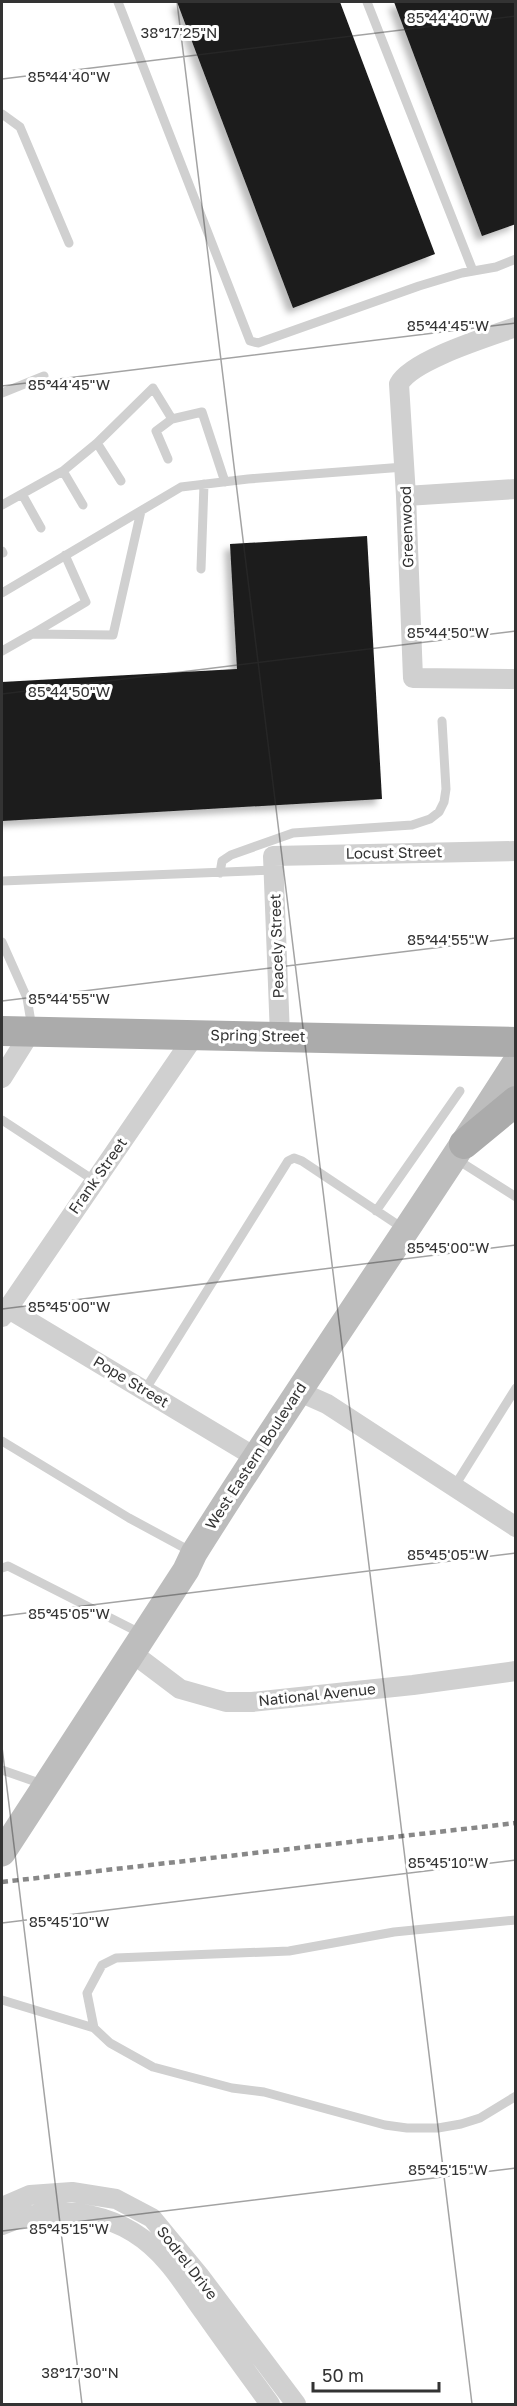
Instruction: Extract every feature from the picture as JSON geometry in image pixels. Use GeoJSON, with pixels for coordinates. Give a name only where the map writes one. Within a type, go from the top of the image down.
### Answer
{"type":"FeatureCollection","features":[{"type":"Feature","properties":{"kind":"main road","name":"Spring Street"},"geometry":{"type":"LineString","coordinates":[[2,1030],[516,1042]]}},
{"type":"Feature","properties":{"kind":"main road","name":"West Eastern Boulevard"},"geometry":{"type":"LineString","coordinates":[[2,1853],[186,1570],[194,1553],[255,1456],[516,1062]]}},
{"type":"Feature","properties":{"kind":"main road"},"geometry":{"type":"LineString","coordinates":[[459,1151],[516,1101]]}},
{"type":"Feature","properties":{"kind":"street","name":"Greenwood"},"geometry":{"type":"LineString","coordinates":[[516,327],[429,361],[402,377],[399,384],[413,678],[516,679]]}},
{"type":"Feature","properties":{"kind":"street"},"geometry":{"type":"LineString","coordinates":[[406,496],[516,489]]}},
{"type":"Feature","properties":{"kind":"street","name":"Locust Street"},"geometry":{"type":"LineString","coordinates":[[274,863],[516,851]]}},
{"type":"Feature","properties":{"kind":"street","name":"Peacely Street"},"geometry":{"type":"LineString","coordinates":[[274,863],[280,1036]]}},
{"type":"Feature","properties":{"kind":"street"},"geometry":{"type":"LineString","coordinates":[[2,1078],[32,1030]]}},
{"type":"Feature","properties":{"kind":"street","name":"Frank Street"},"geometry":{"type":"LineString","coordinates":[[4,1312],[195,1035]]}},
{"type":"Feature","properties":{"kind":"street","name":"Pope Street"},"geometry":{"type":"LineString","coordinates":[[4,1312],[145,1390],[255,1456]]}},
{"type":"Feature","properties":{"kind":"street"},"geometry":{"type":"LineString","coordinates":[[300,1387],[309,1396],[327,1404],[516,1527]]}},
{"type":"Feature","properties":{"kind":"street","name":"National Avenue"},"geometry":{"type":"LineString","coordinates":[[137,1643],[180,1689],[226,1702],[252,1702],[413,1685],[516,1671]]}},
{"type":"Feature","properties":{"kind":"street","name":"Sodrel Drive"},"geometry":{"type":"LineString","coordinates":[[2,2206],[30,2195],[72,2192],[116,2199],[152,2218],[199,2275],[296,2404]]}},
{"type":"Feature","properties":{"kind":"street","name":"Sodrel Drive"},"geometry":{"type":"LineString","coordinates":[[2,2225],[20,2217],[40,2213],[76,2212],[104,2218],[141,2237],[167,2261],[270,2404]]}},
{"type":"Feature","properties":{"kind":"lane"},"geometry":{"type":"LineString","coordinates":[[118,2],[250,340],[258,343],[419,286],[496,267],[516,259]]}},
{"type":"Feature","properties":{"kind":"lane"},"geometry":{"type":"LineString","coordinates":[[367,2],[473,271]]}},
{"type":"Feature","properties":{"kind":"lane"},"geometry":{"type":"LineString","coordinates":[[2,114],[21,127],[69,243]]}},
{"type":"Feature","properties":{"kind":"lane"},"geometry":{"type":"LineString","coordinates":[[2,393],[44,376]]}},
{"type":"Feature","properties":{"kind":"lane"},"geometry":{"type":"LineString","coordinates":[[2,505],[63,471],[97,443],[153,388],[172,419]]}},
{"type":"Feature","properties":{"kind":"lane"},"geometry":{"type":"LineString","coordinates":[[168,459],[156,431],[172,419],[202,412],[225,482]]}},
{"type":"Feature","properties":{"kind":"lane"},"geometry":{"type":"LineString","coordinates":[[97,443],[121,481]]}},
{"type":"Feature","properties":{"kind":"lane"},"geometry":{"type":"LineString","coordinates":[[2,593],[182,487],[404,467]]}},
{"type":"Feature","properties":{"kind":"lane"},"geometry":{"type":"LineString","coordinates":[[63,471],[83,505]]}},
{"type":"Feature","properties":{"kind":"lane"},"geometry":{"type":"LineString","coordinates":[[201,569],[204,484]]}},
{"type":"Feature","properties":{"kind":"lane"},"geometry":{"type":"LineString","coordinates":[[22,494],[41,528]]}},
{"type":"Feature","properties":{"kind":"lane"},"geometry":{"type":"LineString","coordinates":[[32,634],[113,635],[141,511]]}},
{"type":"Feature","properties":{"kind":"lane"},"geometry":{"type":"LineString","coordinates":[[2,651],[86,602],[65,555]]}},
{"type":"Feature","properties":{"kind":"lane"},"geometry":{"type":"LineString","coordinates":[[220,873],[222,861],[231,855],[281,836],[312,831],[412,825],[430,819],[439,812],[444,802],[446,789],[442,721]]}},
{"type":"Feature","properties":{"kind":"lane"},"geometry":{"type":"LineString","coordinates":[[2,881],[220,873],[274,863]]}},
{"type":"Feature","properties":{"kind":"lane"},"geometry":{"type":"LineString","coordinates":[[2,942],[27,998],[32,1030]]}},
{"type":"Feature","properties":{"kind":"lane"},"geometry":{"type":"LineString","coordinates":[[376,1211],[460,1091]]}},
{"type":"Feature","properties":{"kind":"lane"},"geometry":{"type":"LineString","coordinates":[[2,1120],[95,1181]]}},
{"type":"Feature","properties":{"kind":"lane"},"geometry":{"type":"LineString","coordinates":[[459,1151],[516,1197]]}},
{"type":"Feature","properties":{"kind":"lane"},"geometry":{"type":"LineString","coordinates":[[145,1390],[288,1161],[294,1158],[302,1161],[406,1231]]}},
{"type":"Feature","properties":{"kind":"lane"},"geometry":{"type":"LineString","coordinates":[[454,1487],[516,1388]]}},
{"type":"Feature","properties":{"kind":"lane"},"geometry":{"type":"LineString","coordinates":[[2,1441],[129,1518],[194,1553]]}},
{"type":"Feature","properties":{"kind":"lane"},"geometry":{"type":"LineString","coordinates":[[2,1568],[8,1566],[137,1643]]}},
{"type":"Feature","properties":{"kind":"lane"},"geometry":{"type":"LineString","coordinates":[[2,1770],[45,1785]]}},
{"type":"Feature","properties":{"kind":"lane"},"geometry":{"type":"LineString","coordinates":[[94,2028],[87,1993],[102,1965],[116,1958],[289,1951],[394,1932],[516,1920]]}},
{"type":"Feature","properties":{"kind":"lane"},"geometry":{"type":"LineString","coordinates":[[2,2000],[94,2028],[110,2043],[153,2067],[232,2088],[304,2101],[385,2125],[438,2128],[461,2124],[480,2118],[516,2097]]}},
{"type":"Feature","properties":{"kind":"building"},"geometry":{"type":"Polygon","coordinates":[[[177,2],[340,2],[435,254],[293,308],[177,2]]]}},
{"type":"Feature","properties":{"kind":"building"},"geometry":{"type":"Polygon","coordinates":[[[394,2],[516,2],[516,224],[482,236],[394,2]]]}},
{"type":"Feature","properties":{"kind":"building"},"geometry":{"type":"Polygon","coordinates":[[[367,536],[382,799],[2,821],[2,682],[237,669],[230,544],[367,536]]]}},
{"type":"Feature","properties":{"kind":"railway"},"geometry":{"type":"LineString","coordinates":[[2,1882],[516,1823]]}}]}
